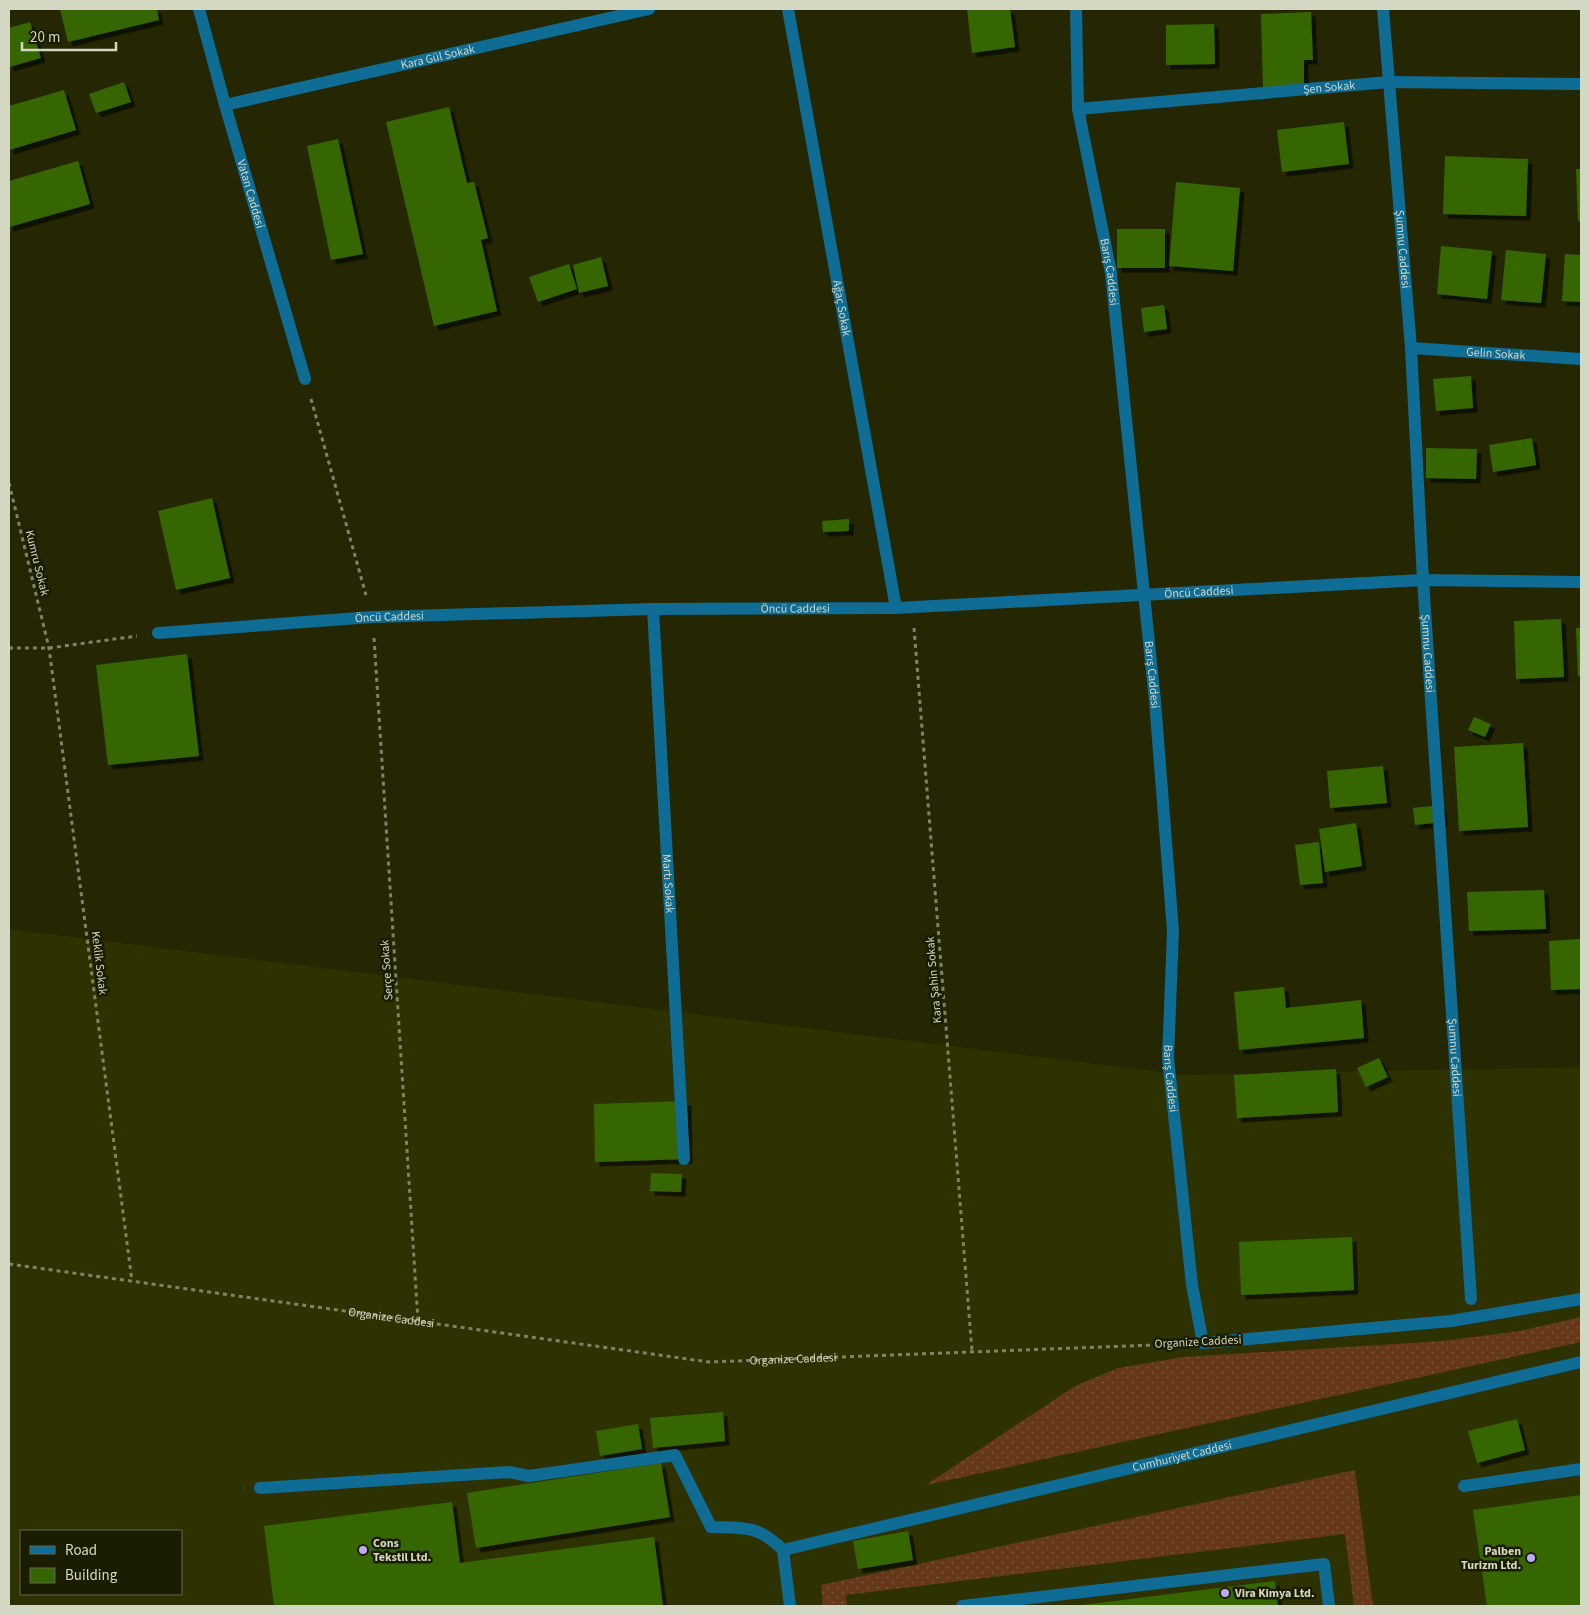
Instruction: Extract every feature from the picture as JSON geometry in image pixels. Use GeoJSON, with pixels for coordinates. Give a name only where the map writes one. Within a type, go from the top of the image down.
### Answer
{"type":"FeatureCollection","features":[{"type":"Feature","properties":{"kind":"street","name":"Vatan Caddesi"},"geometry":{"type":"LineString","coordinates":[[200,9],[224,105],[305,379]]}},
{"type":"Feature","properties":{"kind":"street","name":"Kara Gül Sokak"},"geometry":{"type":"LineString","coordinates":[[224,105],[649,9]]}},
{"type":"Feature","properties":{"kind":"street","name":"Ağaç Sokak"},"geometry":{"type":"LineString","coordinates":[[788,9],[896,608]]}},
{"type":"Feature","properties":{"kind":"street","name":"Barış Caddesi"},"geometry":{"type":"LineString","coordinates":[[1076,9],[1078,109],[1111,273],[1155,701],[1173,931],[1168,1058],[1192,1285],[1203,1343]]}},
{"type":"Feature","properties":{"kind":"street","name":"Şumnu Caddesi"},"geometry":{"type":"LineString","coordinates":[[1383,9],[1411,348],[1423,580],[1471,1298]]}},
{"type":"Feature","properties":{"kind":"street","name":"Şen Sokak"},"geometry":{"type":"LineString","coordinates":[[1078,109],[1389,82],[1581,84]]}},
{"type":"Feature","properties":{"kind":"street","name":"Gelin Sokak"},"geometry":{"type":"LineString","coordinates":[[1411,348],[1581,359]]}},
{"type":"Feature","properties":{"kind":"street","name":"Öncü Caddesi"},"geometry":{"type":"LineString","coordinates":[[158,633],[372,617],[653,609],[896,608],[1423,580],[1581,582]]}},
{"type":"Feature","properties":{"kind":"street","name":"Martı Sokak"},"geometry":{"type":"LineString","coordinates":[[653,609],[684,1159]]}},
{"type":"Feature","properties":{"kind":"street","name":"Organize Caddesi"},"geometry":{"type":"LineString","coordinates":[[1203,1343],[1451,1321],[1581,1300]]}},
{"type":"Feature","properties":{"kind":"street","name":"Cumhuriyet Caddesi"},"geometry":{"type":"LineString","coordinates":[[783,1550],[1581,1362]]}},
{"type":"Feature","properties":{"kind":"street"},"geometry":{"type":"LineString","coordinates":[[260,1488],[510,1472],[529,1476],[676,1455],[711,1527],[753,1529],[771,1538],[783,1550],[790,1606]]}},
{"type":"Feature","properties":{"kind":"street"},"geometry":{"type":"LineString","coordinates":[[1464,1486],[1581,1469]]}},
{"type":"Feature","properties":{"kind":"street"},"geometry":{"type":"LineString","coordinates":[[962,1606],[1324,1564],[1329,1606]]}},
{"type":"Feature","properties":{"kind":"path","name":"Serçe Sokak"},"geometry":{"type":"LineString","coordinates":[[305,379],[372,617],[418,1321]]}},
{"type":"Feature","properties":{"kind":"path","name":"Kumru Sokak"},"geometry":{"type":"LineString","coordinates":[[9,483],[49,648]]}},
{"type":"Feature","properties":{"kind":"path","name":"Kara Şahin Sokak"},"geometry":{"type":"LineString","coordinates":[[913,607],[972,1351]]}},
{"type":"Feature","properties":{"kind":"path"},"geometry":{"type":"LineString","coordinates":[[9,648],[49,648],[158,633]]}},
{"type":"Feature","properties":{"kind":"path","name":"Keklik Sokak"},"geometry":{"type":"LineString","coordinates":[[49,648],[132,1281]]}},
{"type":"Feature","properties":{"kind":"path","name":"Organize Caddesi"},"geometry":{"type":"LineString","coordinates":[[9,1264],[709,1362],[1203,1343]]}},
{"type":"Feature","properties":{"kind":"shaded area"},"geometry":{"type":"Polygon","coordinates":[[[9,929],[1186,1075],[1581,1067],[1581,1606],[9,1606],[9,929]]]}},
{"type":"Feature","properties":{"kind":"shaded area"},"geometry":{"type":"Polygon","coordinates":[[[1581,1317],[1581,1342],[926,1485],[1075,1386],[1118,1368],[1184,1357],[1443,1341],[1520,1331],[1581,1317]]]}},
{"type":"Feature","properties":{"kind":"shaded area"},"geometry":{"type":"Polygon","coordinates":[[[1355,1470],[1373,1606],[1354,1606],[1345,1534],[846,1595],[847,1606],[823,1606],[821,1585],[1355,1470]]]}},
{"type":"Feature","properties":{"kind":"building"},"geometry":{"type":"Polygon","coordinates":[[[60,9],[157,9],[159,20],[68,42],[60,9]]]}},
{"type":"Feature","properties":{"kind":"building"},"geometry":{"type":"Polygon","coordinates":[[[967,9],[1010,9],[1015,47],[972,53],[967,9]]]}},
{"type":"Feature","properties":{"kind":"building"},"geometry":{"type":"Polygon","coordinates":[[[1311,12],[1313,60],[1304,60],[1304,87],[1263,88],[1261,14],[1311,12]]]}},
{"type":"Feature","properties":{"kind":"building"},"geometry":{"type":"Polygon","coordinates":[[[30,22],[41,58],[9,67],[9,28],[30,22]]]}},
{"type":"Feature","properties":{"kind":"building"},"geometry":{"type":"Polygon","coordinates":[[[1214,24],[1215,64],[1166,65],[1166,25],[1214,24]]]}},
{"type":"Feature","properties":{"kind":"building"},"geometry":{"type":"Polygon","coordinates":[[[124,82],[131,102],[96,113],[89,94],[124,82]]]}},
{"type":"Feature","properties":{"kind":"building"},"geometry":{"type":"Polygon","coordinates":[[[64,90],[76,130],[9,150],[9,106],[64,90]]]}},
{"type":"Feature","properties":{"kind":"building"},"geometry":{"type":"Polygon","coordinates":[[[449,107],[467,183],[474,182],[488,238],[481,240],[497,311],[434,326],[386,122],[449,107]]]}},
{"type":"Feature","properties":{"kind":"building"},"geometry":{"type":"Polygon","coordinates":[[[1344,122],[1349,164],[1282,172],[1277,130],[1344,122]]]}},
{"type":"Feature","properties":{"kind":"building"},"geometry":{"type":"Polygon","coordinates":[[[338,139],[363,254],[331,260],[307,146],[338,139]]]}},
{"type":"Feature","properties":{"kind":"building"},"geometry":{"type":"Polygon","coordinates":[[[1445,156],[1528,159],[1526,216],[1443,214],[1445,156]]]}},
{"type":"Feature","properties":{"kind":"building"},"geometry":{"type":"Polygon","coordinates":[[[78,161],[90,204],[9,227],[9,181],[78,161]]]}},
{"type":"Feature","properties":{"kind":"building"},"geometry":{"type":"Polygon","coordinates":[[[1576,169],[1581,169],[1581,221],[1578,221],[1576,169]]]}},
{"type":"Feature","properties":{"kind":"building"},"geometry":{"type":"Polygon","coordinates":[[[1176,182],[1240,188],[1233,271],[1169,266],[1176,182]]]}},
{"type":"Feature","properties":{"kind":"building"},"geometry":{"type":"Polygon","coordinates":[[[1117,229],[1165,229],[1165,268],[1117,268],[1117,229]]]}},
{"type":"Feature","properties":{"kind":"building"},"geometry":{"type":"Polygon","coordinates":[[[1441,246],[1492,251],[1487,299],[1437,294],[1441,246]]]}},
{"type":"Feature","properties":{"kind":"building"},"geometry":{"type":"Polygon","coordinates":[[[1506,250],[1546,254],[1541,303],[1501,300],[1506,250]]]}},
{"type":"Feature","properties":{"kind":"building"},"geometry":{"type":"Polygon","coordinates":[[[1565,254],[1581,255],[1581,302],[1562,301],[1565,254]]]}},
{"type":"Feature","properties":{"kind":"building"},"geometry":{"type":"Polygon","coordinates":[[[601,257],[608,286],[579,293],[573,265],[601,257]]]}},
{"type":"Feature","properties":{"kind":"building"},"geometry":{"type":"Polygon","coordinates":[[[569,264],[577,289],[538,302],[529,277],[569,264]]]}},
{"type":"Feature","properties":{"kind":"building"},"geometry":{"type":"Polygon","coordinates":[[[1164,305],[1167,329],[1144,332],[1141,308],[1164,305]]]}},
{"type":"Feature","properties":{"kind":"building"},"geometry":{"type":"Polygon","coordinates":[[[1471,376],[1473,408],[1436,411],[1433,379],[1471,376]]]}},
{"type":"Feature","properties":{"kind":"building"},"geometry":{"type":"Polygon","coordinates":[[[1532,438],[1536,465],[1493,472],[1489,445],[1532,438]]]}},
{"type":"Feature","properties":{"kind":"building"},"geometry":{"type":"Polygon","coordinates":[[[1426,448],[1477,449],[1476,479],[1426,478],[1426,448]]]}},
{"type":"Feature","properties":{"kind":"building"},"geometry":{"type":"Polygon","coordinates":[[[212,498],[230,578],[176,590],[158,511],[212,498]]]}},
{"type":"Feature","properties":{"kind":"building"},"geometry":{"type":"Polygon","coordinates":[[[849,519],[849,531],[823,532],[822,521],[849,519]]]}},
{"type":"Feature","properties":{"kind":"building"},"geometry":{"type":"Polygon","coordinates":[[[1561,619],[1564,677],[1516,679],[1514,621],[1561,619]]]}},
{"type":"Feature","properties":{"kind":"building"},"geometry":{"type":"Polygon","coordinates":[[[1576,628],[1581,628],[1581,676],[1578,676],[1576,628]]]}},
{"type":"Feature","properties":{"kind":"building"},"geometry":{"type":"Polygon","coordinates":[[[187,654],[199,756],[108,765],[96,665],[187,654]]]}},
{"type":"Feature","properties":{"kind":"building"},"geometry":{"type":"Polygon","coordinates":[[[1474,717],[1491,724],[1485,737],[1468,730],[1474,717]]]}},
{"type":"Feature","properties":{"kind":"building"},"geometry":{"type":"Polygon","coordinates":[[[1523,743],[1528,827],[1459,831],[1454,747],[1523,743]]]}},
{"type":"Feature","properties":{"kind":"building"},"geometry":{"type":"Polygon","coordinates":[[[1383,766],[1387,803],[1330,808],[1327,771],[1383,766]]]}},
{"type":"Feature","properties":{"kind":"building"},"geometry":{"type":"Polygon","coordinates":[[[1442,805],[1443,822],[1415,825],[1413,808],[1442,805]]]}},
{"type":"Feature","properties":{"kind":"building"},"geometry":{"type":"Polygon","coordinates":[[[1356,823],[1362,866],[1325,872],[1319,829],[1356,823]]]}},
{"type":"Feature","properties":{"kind":"building"},"geometry":{"type":"Polygon","coordinates":[[[1319,842],[1323,883],[1300,885],[1295,845],[1319,842]]]}},
{"type":"Feature","properties":{"kind":"building"},"geometry":{"type":"Polygon","coordinates":[[[1544,890],[1546,929],[1469,931],[1467,892],[1544,890]]]}},
{"type":"Feature","properties":{"kind":"building"},"geometry":{"type":"Polygon","coordinates":[[[1581,939],[1581,989],[1551,990],[1549,941],[1581,939]]]}},
{"type":"Feature","properties":{"kind":"building"},"geometry":{"type":"Polygon","coordinates":[[[1284,987],[1286,1008],[1361,1000],[1364,1038],[1239,1050],[1234,992],[1284,987]]]}},
{"type":"Feature","properties":{"kind":"building"},"geometry":{"type":"Polygon","coordinates":[[[1379,1058],[1388,1077],[1366,1087],[1357,1068],[1379,1058]]]}},
{"type":"Feature","properties":{"kind":"building"},"geometry":{"type":"Polygon","coordinates":[[[1336,1069],[1338,1112],[1237,1118],[1234,1075],[1336,1069]]]}},
{"type":"Feature","properties":{"kind":"building"},"geometry":{"type":"Polygon","coordinates":[[[687,1101],[688,1159],[595,1162],[594,1104],[687,1101]]]}},
{"type":"Feature","properties":{"kind":"building"},"geometry":{"type":"Polygon","coordinates":[[[651,1173],[682,1174],[681,1192],[650,1191],[651,1173]]]}},
{"type":"Feature","properties":{"kind":"building"},"geometry":{"type":"Polygon","coordinates":[[[1352,1237],[1354,1290],[1241,1295],[1239,1242],[1352,1237]]]}},
{"type":"Feature","properties":{"kind":"building"},"geometry":{"type":"Polygon","coordinates":[[[723,1412],[725,1441],[653,1448],[650,1418],[723,1412]]]}},
{"type":"Feature","properties":{"kind":"building"},"geometry":{"type":"Polygon","coordinates":[[[1517,1419],[1525,1450],[1477,1463],[1468,1431],[1517,1419]]]}},
{"type":"Feature","properties":{"kind":"building"},"geometry":{"type":"Polygon","coordinates":[[[638,1424],[642,1449],[600,1456],[596,1431],[638,1424]]]}},
{"type":"Feature","properties":{"kind":"building"},"geometry":{"type":"Polygon","coordinates":[[[661,1463],[670,1517],[476,1548],[467,1493],[661,1463]]]}},
{"type":"Feature","properties":{"kind":"building","name":"Palben Turizm Ltd."},"geometry":{"type":"Polygon","coordinates":[[[1581,1495],[1581,1606],[1487,1606],[1473,1510],[1581,1495]]]}},
{"type":"Feature","properties":{"kind":"building","name":"Cons Tekstil Ltd."},"geometry":{"type":"Polygon","coordinates":[[[452,1502],[460,1563],[654,1537],[663,1606],[274,1606],[264,1526],[452,1502]]]}},
{"type":"Feature","properties":{"kind":"building"},"geometry":{"type":"Polygon","coordinates":[[[908,1531],[913,1560],[858,1569],[853,1541],[908,1531]]]}},
{"type":"Feature","properties":{"kind":"building","name":"Vira Kimya Ltd."},"geometry":{"type":"Polygon","coordinates":[[[1275,1581],[1278,1606],[1082,1606],[1082,1605],[1275,1581]]]}},
{"type":"Feature","properties":{"kind":"place","name":"Cons Tekstil Ltd."},"geometry":{"type":"Point","coordinates":[363,1550]}},
{"type":"Feature","properties":{"kind":"place","name":"Palben Turizm Ltd."},"geometry":{"type":"Point","coordinates":[1531,1558]}},
{"type":"Feature","properties":{"kind":"place","name":"Vira Kimya Ltd."},"geometry":{"type":"Point","coordinates":[1225,1593]}}]}
